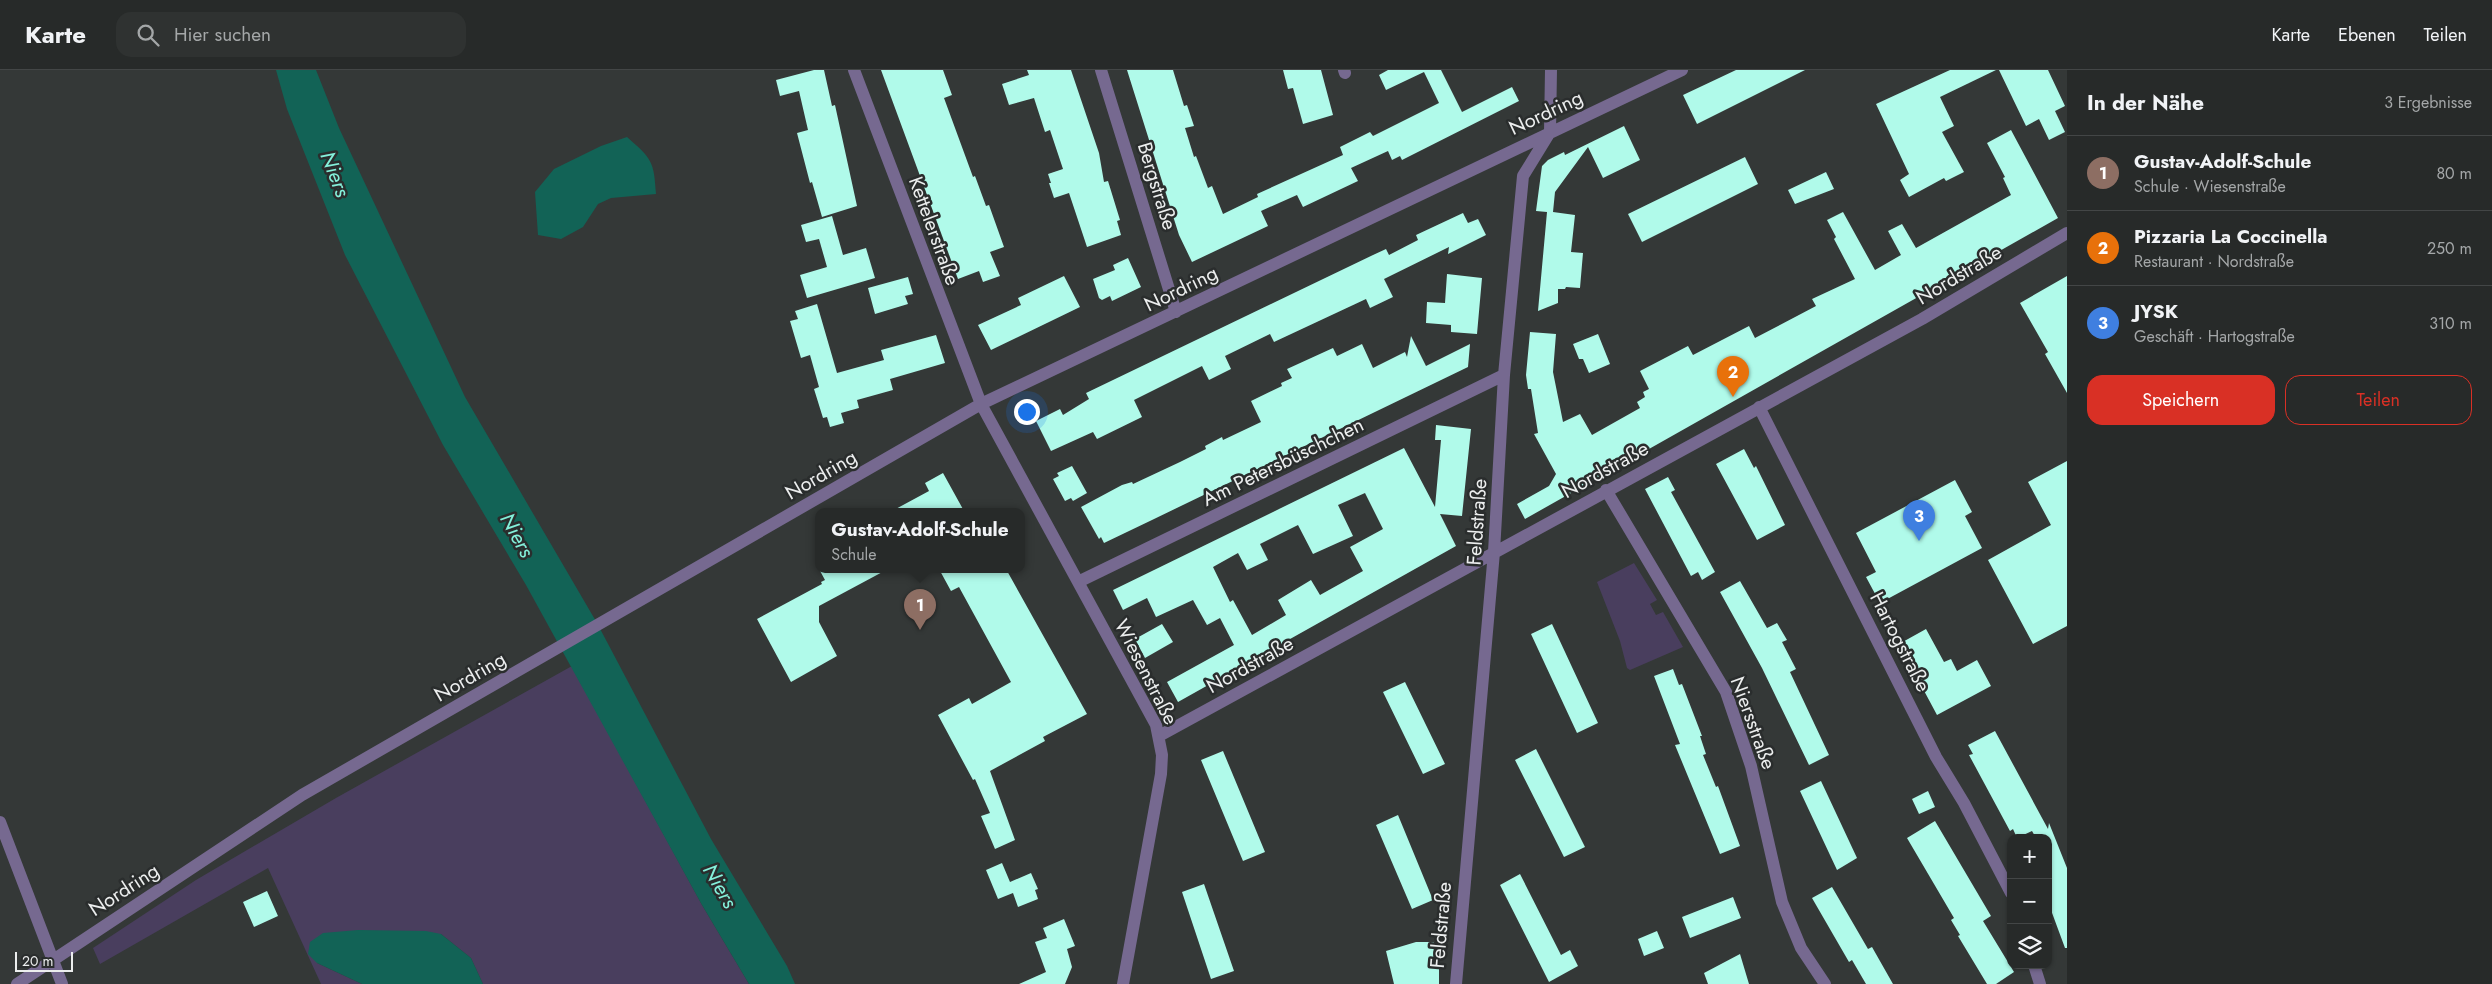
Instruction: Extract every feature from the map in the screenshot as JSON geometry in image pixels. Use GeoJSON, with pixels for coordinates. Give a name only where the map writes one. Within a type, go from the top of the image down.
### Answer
{"type":"FeatureCollection","features":[{"type":"Feature","properties":{"kind":"street","name":"Kettelerstraße"},"geometry":{"type":"LineString","coordinates":[[854,70],[981,404]]}},
{"type":"Feature","properties":{"kind":"street","name":"Bergstraße"},"geometry":{"type":"LineString","coordinates":[[1101,70],[1176,312]]}},
{"type":"Feature","properties":{"kind":"street"},"geometry":{"type":"LineString","coordinates":[[1550,70],[1550,132]]}},
{"type":"Feature","properties":{"kind":"street","name":"Nordring"},"geometry":{"type":"LineString","coordinates":[[17,984],[302,796],[981,404],[1682,70]]}},
{"type":"Feature","properties":{"kind":"street","name":"Feldstraße"},"geometry":{"type":"LineString","coordinates":[[1456,984],[1494,552],[1504,375],[1523,176],[1550,132]]}},
{"type":"Feature","properties":{"kind":"street","name":"Nordstraße"},"geometry":{"type":"LineString","coordinates":[[1159,736],[1606,490],[1922,320],[2067,233]]}},
{"type":"Feature","properties":{"kind":"street","name":"Am Petersbüschchen"},"geometry":{"type":"LineString","coordinates":[[1078,582],[1504,375]]}},
{"type":"Feature","properties":{"kind":"street","name":"Wiesenstraße"},"geometry":{"type":"LineString","coordinates":[[981,404],[1149,711],[1159,736],[1162,754],[1161,774],[1123,984]]}},
{"type":"Feature","properties":{"kind":"street","name":"Hartogstraße"},"geometry":{"type":"LineString","coordinates":[[1759,407],[1936,757],[1964,804],[2007,885]]}},
{"type":"Feature","properties":{"kind":"street","name":"Niersstraße"},"geometry":{"type":"LineString","coordinates":[[1606,490],[1726,692],[1751,766],[1782,902],[1801,948],[1825,984]]}},
{"type":"Feature","properties":{"kind":"street"},"geometry":{"type":"LineString","coordinates":[[0,822],[51,960],[62,984]]}},
{"type":"Feature","properties":{"kind":"street"},"geometry":{"type":"LineString","coordinates":[[2035,969],[2040,984]]}},
{"type":"Feature","properties":{"kind":"shaded area"},"geometry":{"type":"Polygon","coordinates":[[[1634,563],[1657,600],[1650,604],[1656,615],[1663,612],[1683,647],[1630,670],[1627,668],[1620,641],[1597,582],[1634,563]]]}},
{"type":"Feature","properties":{"kind":"shaded area"},"geometry":{"type":"Polygon","coordinates":[[[572,666],[702,905],[749,984],[483,984],[471,958],[441,934],[317,963],[362,984],[321,984],[268,868],[100,964],[93,948],[196,880],[336,798],[572,666]]]}},
{"type":"Feature","properties":{"kind":"water","name":"Niers"},"geometry":{"type":"Polygon","coordinates":[[[276,70],[316,70],[339,128],[465,397],[597,623],[711,839],[787,966],[795,984],[749,984],[702,905],[526,585],[443,445],[345,255],[287,109],[276,70]]]}},
{"type":"Feature","properties":{"kind":"water"},"geometry":{"type":"Polygon","coordinates":[[[627,137],[650,161],[653,167],[656,194],[611,198],[598,204],[583,227],[561,239],[538,235],[535,192],[554,169],[601,146],[627,137]]]}},
{"type":"Feature","properties":{"kind":"water"},"geometry":{"type":"Polygon","coordinates":[[[358,930],[426,931],[441,934],[471,958],[483,984],[362,984],[317,963],[308,954],[310,942],[323,933],[358,930]]]}},
{"type":"Feature","properties":{"kind":"building"},"geometry":{"type":"Polygon","coordinates":[[[814,70],[824,70],[832,106],[835,105],[857,206],[822,217],[812,182],[810,183],[797,133],[808,130],[799,91],[780,96],[776,80],[814,70]]]}},
{"type":"Feature","properties":{"kind":"building"},"geometry":{"type":"Polygon","coordinates":[[[881,70],[943,70],[952,95],[944,98],[973,177],[975,176],[986,206],[989,205],[1004,247],[990,252],[1000,276],[983,282],[979,271],[958,279],[881,70]]]}},
{"type":"Feature","properties":{"kind":"building"},"geometry":{"type":"Polygon","coordinates":[[[1027,70],[1071,70],[1099,153],[1104,182],[1108,181],[1120,220],[1117,221],[1121,235],[1087,247],[1069,193],[1054,198],[1048,174],[1063,169],[1050,130],[1045,132],[1034,98],[1009,105],[1002,84],[1029,75],[1027,70]]]}},
{"type":"Feature","properties":{"kind":"building"},"geometry":{"type":"Polygon","coordinates":[[[1127,70],[1173,70],[1184,106],[1187,105],[1194,126],[1185,128],[1194,157],[1196,156],[1208,188],[1212,186],[1223,214],[1258,197],[1257,194],[1343,155],[1340,147],[1370,132],[1373,136],[1439,103],[1424,72],[1386,90],[1379,75],[1388,70],[1441,70],[1462,112],[1512,87],[1519,101],[1402,160],[1400,156],[1392,160],[1388,151],[1351,168],[1358,181],[1303,207],[1297,195],[1261,211],[1268,226],[1192,262],[1179,235],[1127,70]]]}},
{"type":"Feature","properties":{"kind":"building"},"geometry":{"type":"Polygon","coordinates":[[[1283,70],[1321,70],[1333,115],[1303,124],[1293,88],[1288,89],[1283,70]]]}},
{"type":"Feature","properties":{"kind":"building"},"geometry":{"type":"Polygon","coordinates":[[[1736,70],[1805,70],[1697,124],[1683,95],[1736,70]]]}},
{"type":"Feature","properties":{"kind":"building"},"geometry":{"type":"Polygon","coordinates":[[[1950,70],[1996,70],[1940,97],[1954,126],[1942,132],[1964,172],[1946,181],[1944,178],[1909,197],[1900,180],[1909,174],[1876,104],[1950,70]]]}},
{"type":"Feature","properties":{"kind":"building"},"geometry":{"type":"Polygon","coordinates":[[[1999,70],[2048,70],[2065,106],[2055,111],[2065,132],[2049,140],[2039,119],[2026,126],[1999,70]]]}},
{"type":"Feature","properties":{"kind":"building"},"geometry":{"type":"Polygon","coordinates":[[[1624,126],[1640,160],[1603,178],[1588,147],[1555,192],[1553,212],[1575,215],[1571,252],[1583,253],[1580,288],[1566,287],[1565,289],[1558,289],[1558,303],[1538,311],[1547,212],[1536,211],[1542,166],[1548,160],[1564,152],[1565,155],[1624,126]]]}},
{"type":"Feature","properties":{"kind":"building"},"geometry":{"type":"Polygon","coordinates":[[[2011,130],[2058,218],[1525,519],[1517,504],[1549,486],[1556,474],[1534,434],[1538,433],[1531,389],[1528,389],[1526,375],[1530,332],[1556,334],[1553,372],[1563,422],[1580,414],[1592,435],[1640,408],[1637,402],[1645,397],[1643,392],[1649,389],[1640,371],[1688,346],[1693,355],[1749,326],[1755,338],[1816,306],[1812,299],[1855,279],[1834,239],[1836,237],[1827,220],[1843,212],[1875,270],[1901,255],[1888,231],[1902,224],[1916,248],[2011,195],[2003,178],[2005,177],[1987,143],[2011,130]]]}},
{"type":"Feature","properties":{"kind":"building"},"geometry":{"type":"Polygon","coordinates":[[[1745,157],[1758,184],[1642,242],[1628,214],[1745,157]]]}},
{"type":"Feature","properties":{"kind":"building"},"geometry":{"type":"Polygon","coordinates":[[[1826,172],[1834,189],[1795,204],[1788,190],[1826,172]]]}},
{"type":"Feature","properties":{"kind":"building"},"geometry":{"type":"Polygon","coordinates":[[[1463,213],[1468,223],[1478,219],[1486,235],[1448,254],[1449,247],[1384,279],[1393,297],[1370,308],[1366,299],[1274,342],[1270,334],[1225,356],[1231,369],[1209,380],[1202,366],[1134,400],[1142,417],[1097,439],[1093,432],[1051,451],[1036,421],[1060,409],[1063,415],[1089,399],[1086,393],[1386,249],[1389,255],[1418,240],[1416,235],[1463,213]]]}},
{"type":"Feature","properties":{"kind":"building"},"geometry":{"type":"Polygon","coordinates":[[[832,216],[843,255],[866,248],[875,278],[807,298],[800,275],[827,267],[819,239],[806,242],[801,225],[832,216]]]}},
{"type":"Feature","properties":{"kind":"building"},"geometry":{"type":"Polygon","coordinates":[[[1128,258],[1141,287],[1112,301],[1110,296],[1102,300],[1099,298],[1093,279],[1115,270],[1113,265],[1128,258]]]}},
{"type":"Feature","properties":{"kind":"building"},"geometry":{"type":"Polygon","coordinates":[[[1447,274],[1482,278],[1477,334],[1451,332],[1451,325],[1426,323],[1427,302],[1445,303],[1447,274]]]}},
{"type":"Feature","properties":{"kind":"building"},"geometry":{"type":"Polygon","coordinates":[[[1064,276],[1080,307],[991,350],[978,325],[1021,305],[1018,298],[1064,276]]]}},
{"type":"Feature","properties":{"kind":"building"},"geometry":{"type":"Polygon","coordinates":[[[2067,276],[2067,393],[2045,354],[2048,352],[2020,303],[2067,276]]]}},
{"type":"Feature","properties":{"kind":"building"},"geometry":{"type":"Polygon","coordinates":[[[908,277],[913,294],[905,296],[908,304],[875,314],[868,288],[908,277]]]}},
{"type":"Feature","properties":{"kind":"building"},"geometry":{"type":"Polygon","coordinates":[[[817,304],[837,373],[884,360],[881,350],[936,335],[945,363],[890,379],[893,390],[857,400],[859,408],[841,413],[844,423],[830,427],[827,417],[823,418],[814,389],[819,387],[810,355],[801,358],[790,321],[798,319],[795,311],[817,304]]]}},
{"type":"Feature","properties":{"kind":"building"},"geometry":{"type":"Polygon","coordinates":[[[1598,334],[1610,364],[1589,373],[1583,359],[1579,359],[1573,344],[1598,334]]]}},
{"type":"Feature","properties":{"kind":"building"},"geometry":{"type":"Polygon","coordinates":[[[1411,336],[1426,366],[1470,344],[1468,367],[1104,543],[1101,537],[1099,539],[1081,507],[1122,485],[1132,482],[1133,484],[1180,462],[1206,449],[1205,446],[1222,437],[1223,440],[1261,422],[1251,401],[1282,386],[1281,383],[1292,378],[1287,369],[1333,348],[1337,356],[1362,344],[1373,368],[1405,352],[1407,357],[1411,336]]]}},
{"type":"Feature","properties":{"kind":"building"},"geometry":{"type":"Polygon","coordinates":[[[1436,425],[1471,429],[1462,516],[1440,514],[1456,546],[1178,702],[1167,682],[1234,645],[1220,618],[1207,625],[1193,600],[1156,617],[1147,598],[1123,610],[1113,590],[1404,448],[1435,507],[1441,440],[1435,440],[1436,425]],[[1365,493],[1338,505],[1353,536],[1313,554],[1298,525],[1260,544],[1268,560],[1247,570],[1238,553],[1213,567],[1230,602],[1233,600],[1252,635],[1286,615],[1278,600],[1311,580],[1320,595],[1363,571],[1350,547],[1383,529],[1365,493]]]}},
{"type":"Feature","properties":{"kind":"building"},"geometry":{"type":"Polygon","coordinates":[[[1744,449],[1754,468],[1756,466],[1785,525],[1757,540],[1716,464],[1744,449]]]}},
{"type":"Feature","properties":{"kind":"building"},"geometry":{"type":"Polygon","coordinates":[[[2067,461],[2067,626],[2033,644],[1988,560],[2051,525],[2028,482],[2067,461]]]}},
{"type":"Feature","properties":{"kind":"building"},"geometry":{"type":"Polygon","coordinates":[[[1072,466],[1087,493],[1073,501],[1071,498],[1065,501],[1053,479],[1059,476],[1057,473],[1072,466]]]}},
{"type":"Feature","properties":{"kind":"building"},"geometry":{"type":"Polygon","coordinates":[[[943,473],[962,508],[898,508],[929,491],[925,483],[943,473]]]}},
{"type":"Feature","properties":{"kind":"building"},"geometry":{"type":"Polygon","coordinates":[[[1668,477],[1675,490],[1671,492],[1715,572],[1702,580],[1698,572],[1691,576],[1645,489],[1668,477]]]}},
{"type":"Feature","properties":{"kind":"building"},"geometry":{"type":"Polygon","coordinates":[[[1955,480],[1972,512],[1965,516],[1982,548],[1880,603],[1866,577],[1876,572],[1856,533],[1955,480]]]}},
{"type":"Feature","properties":{"kind":"building"},"geometry":{"type":"Polygon","coordinates":[[[821,573],[881,573],[819,606],[819,622],[837,656],[791,682],[757,619],[822,584],[821,582],[825,580],[821,573]]]}},
{"type":"Feature","properties":{"kind":"building"},"geometry":{"type":"Polygon","coordinates":[[[941,573],[1008,573],[1087,714],[1043,737],[1045,741],[990,771],[1015,840],[995,849],[981,816],[990,813],[975,779],[973,780],[938,715],[969,698],[972,704],[1011,682],[959,587],[951,591],[941,573]]]}},
{"type":"Feature","properties":{"kind":"building"},"geometry":{"type":"Polygon","coordinates":[[[1740,581],[1767,628],[1777,623],[1787,640],[1782,642],[1796,669],[1790,672],[1829,755],[1809,765],[1762,668],[1720,592],[1740,581]]]}},
{"type":"Feature","properties":{"kind":"building"},"geometry":{"type":"Polygon","coordinates":[[[1162,624],[1173,642],[1145,658],[1135,639],[1162,624]]]}},
{"type":"Feature","properties":{"kind":"building"},"geometry":{"type":"Polygon","coordinates":[[[1552,624],[1598,723],[1577,733],[1531,634],[1552,624]]]}},
{"type":"Feature","properties":{"kind":"building"},"geometry":{"type":"Polygon","coordinates":[[[1926,629],[1944,662],[1951,659],[1957,671],[1977,660],[1991,686],[1937,715],[1899,644],[1926,629]]]}},
{"type":"Feature","properties":{"kind":"building"},"geometry":{"type":"Polygon","coordinates":[[[1673,669],[1679,685],[1682,684],[1702,736],[1700,736],[1706,754],[1703,755],[1716,787],[1718,786],[1740,846],[1720,854],[1675,745],[1680,744],[1654,676],[1673,669]]]}},
{"type":"Feature","properties":{"kind":"building"},"geometry":{"type":"Polygon","coordinates":[[[1405,682],[1445,764],[1423,774],[1383,692],[1405,682]]]}},
{"type":"Feature","properties":{"kind":"building"},"geometry":{"type":"Polygon","coordinates":[[[1995,731],[2048,829],[2049,823],[2067,868],[2067,948],[2065,948],[2052,913],[2052,834],[2034,834],[2032,831],[2026,834],[2015,834],[2013,829],[2010,831],[1969,755],[1973,754],[1968,745],[1995,731]]]}},
{"type":"Feature","properties":{"kind":"building"},"geometry":{"type":"Polygon","coordinates":[[[1536,749],[1585,847],[1564,857],[1515,760],[1536,749]]]}},
{"type":"Feature","properties":{"kind":"building"},"geometry":{"type":"Polygon","coordinates":[[[1223,751],[1265,852],[1243,861],[1201,760],[1223,751]]]}},
{"type":"Feature","properties":{"kind":"building"},"geometry":{"type":"Polygon","coordinates":[[[1821,781],[1857,858],[1837,870],[1800,791],[1821,781]]]}},
{"type":"Feature","properties":{"kind":"building"},"geometry":{"type":"Polygon","coordinates":[[[1928,791],[1935,807],[1919,814],[1912,799],[1928,791]]]}},
{"type":"Feature","properties":{"kind":"building"},"geometry":{"type":"Polygon","coordinates":[[[1398,815],[1433,900],[1412,909],[1376,825],[1398,815]]]}},
{"type":"Feature","properties":{"kind":"building"},"geometry":{"type":"Polygon","coordinates":[[[1935,821],[1991,916],[1983,921],[2007,960],[2007,969],[2012,969],[2014,972],[1996,984],[1987,984],[1958,936],[1960,935],[1951,920],[1954,918],[1907,838],[1935,821]]]}},
{"type":"Feature","properties":{"kind":"building"},"geometry":{"type":"Polygon","coordinates":[[[1002,863],[1010,882],[1031,873],[1038,889],[1035,890],[1038,899],[1018,907],[1013,893],[998,899],[986,870],[1002,863]]]}},
{"type":"Feature","properties":{"kind":"building"},"geometry":{"type":"Polygon","coordinates":[[[1520,874],[1561,955],[1570,950],[1578,966],[1549,982],[1500,885],[1520,874]]]}},
{"type":"Feature","properties":{"kind":"building"},"geometry":{"type":"Polygon","coordinates":[[[1204,884],[1234,971],[1211,979],[1182,892],[1204,884]]]}},
{"type":"Feature","properties":{"kind":"building"},"geometry":{"type":"Polygon","coordinates":[[[1832,887],[1868,949],[1872,947],[1893,984],[1866,984],[1852,960],[1849,962],[1812,898],[1832,887]]]}},
{"type":"Feature","properties":{"kind":"building"},"geometry":{"type":"Polygon","coordinates":[[[267,891],[278,916],[254,927],[243,902],[267,891]]]}},
{"type":"Feature","properties":{"kind":"building"},"geometry":{"type":"Polygon","coordinates":[[[1733,897],[1741,918],[1690,938],[1682,917],[1733,897]]]}},
{"type":"Feature","properties":{"kind":"building"},"geometry":{"type":"Polygon","coordinates":[[[1064,919],[1075,946],[1067,949],[1072,967],[1065,984],[1019,984],[1046,972],[1035,942],[1047,938],[1043,928],[1064,919]]]}},
{"type":"Feature","properties":{"kind":"building"},"geometry":{"type":"Polygon","coordinates":[[[1657,931],[1664,948],[1644,956],[1638,939],[1657,931]]]}},
{"type":"Feature","properties":{"kind":"building"},"geometry":{"type":"Polygon","coordinates":[[[1416,942],[1434,942],[1433,963],[1439,962],[1439,984],[1394,984],[1386,951],[1416,942]]]}},
{"type":"Feature","properties":{"kind":"building"},"geometry":{"type":"Polygon","coordinates":[[[1740,954],[1749,984],[1708,984],[1704,973],[1740,954]]]}},
{"type":"Feature","properties":{"kind":"place","name":"Pizzaria La Coccinella"},"geometry":{"type":"Point","coordinates":[1733,397]}},
{"type":"Feature","properties":{"kind":"place","name":"JYSK"},"geometry":{"type":"Point","coordinates":[1919,541]}},
{"type":"Feature","properties":{"kind":"place","name":"Gustav-Adolf-Schule"},"geometry":{"type":"Point","coordinates":[920,630]}}]}
